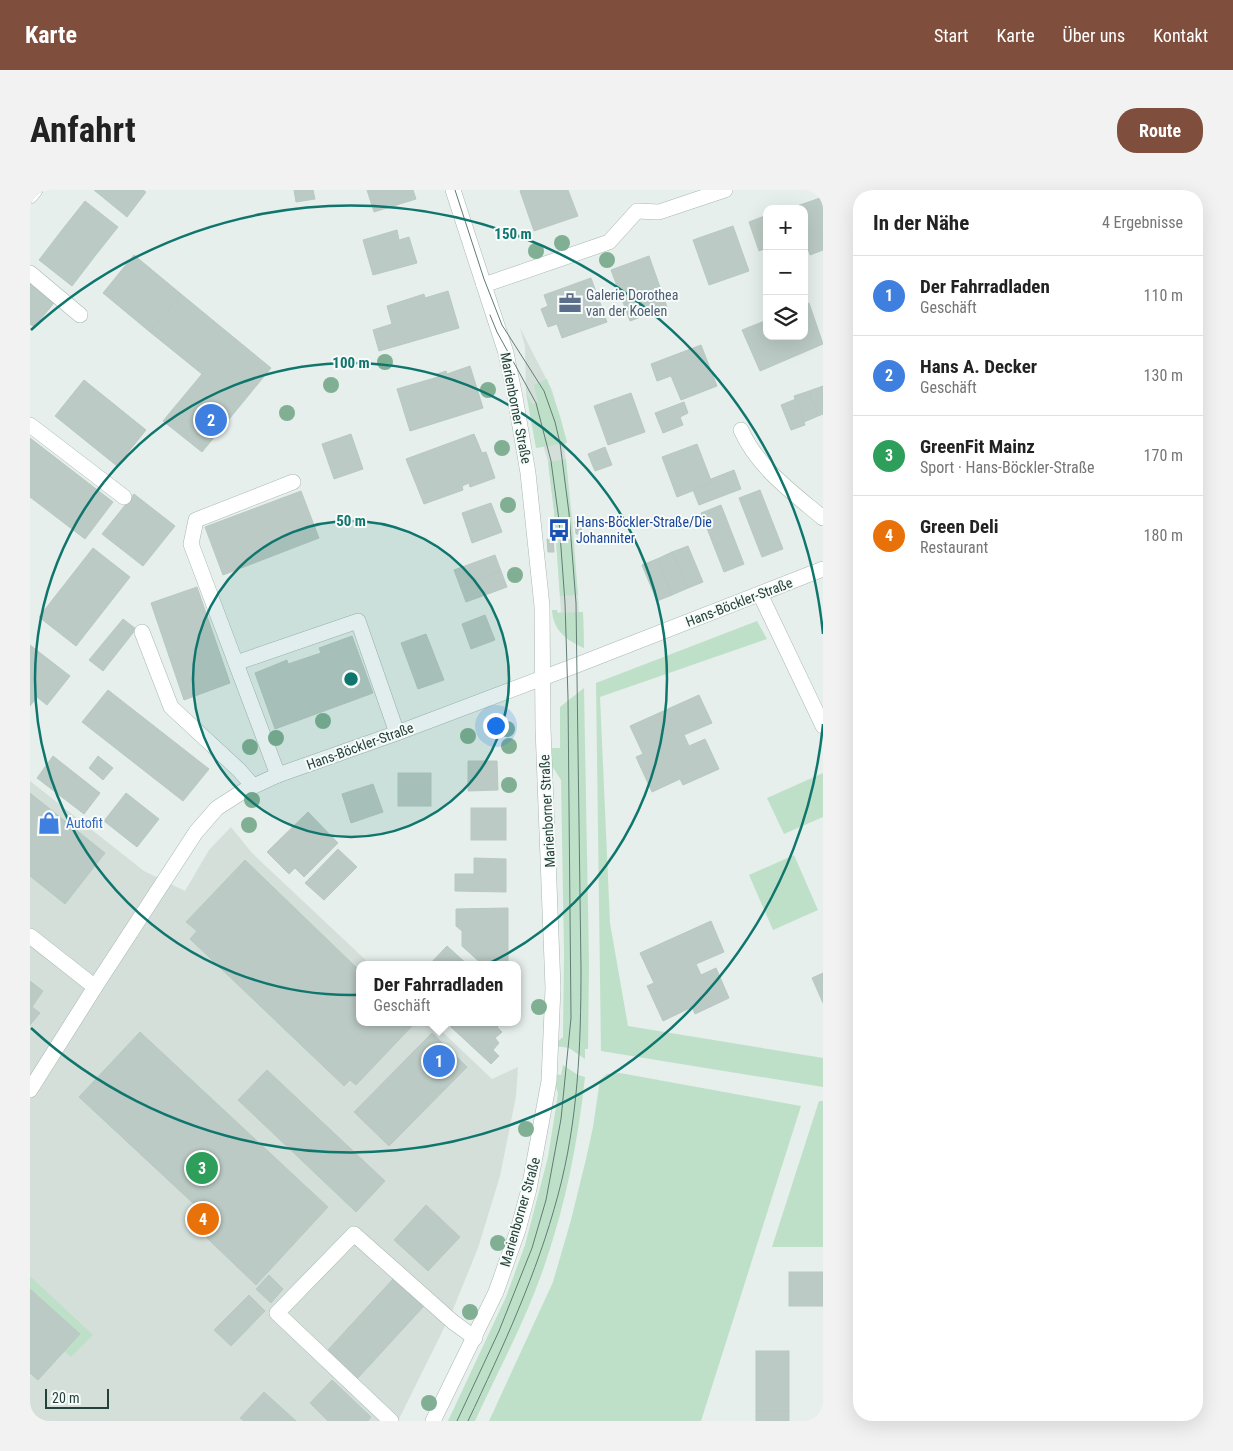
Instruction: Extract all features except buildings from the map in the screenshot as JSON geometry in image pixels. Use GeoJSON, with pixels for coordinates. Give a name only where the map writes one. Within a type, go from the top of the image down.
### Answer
{"type":"FeatureCollection","features":[{"type":"Feature","properties":{"kind":"street","name":"Marienborner Straße"},"geometry":{"type":"LineString","coordinates":[[433,1421],[496,1292],[520,1221],[534,1166],[549,1081],[553,988],[542,678],[542,606],[526,457],[506,353],[453,190]]}},
{"type":"Feature","properties":{"kind":"street"},"geometry":{"type":"LineString","coordinates":[[484,285],[609,242],[637,211],[660,212],[726,190]]}},
{"type":"Feature","properties":{"kind":"street"},"geometry":{"type":"LineString","coordinates":[[30,273],[80,315]]}},
{"type":"Feature","properties":{"kind":"street"},"geometry":{"type":"LineString","coordinates":[[30,425],[124,497]]}},
{"type":"Feature","properties":{"kind":"street"},"geometry":{"type":"LineString","coordinates":[[741,430],[747,444],[773,476],[823,518]]}},
{"type":"Feature","properties":{"kind":"street"},"geometry":{"type":"LineString","coordinates":[[278,776],[191,544],[196,520],[294,482]]}},
{"type":"Feature","properties":{"kind":"street","name":"Hans-Böckler-Straße"},"geometry":{"type":"LineString","coordinates":[[30,1090],[196,832],[217,808],[253,786],[278,776],[542,678],[823,569]]}},
{"type":"Feature","properties":{"kind":"street"},"geometry":{"type":"LineString","coordinates":[[760,594],[823,726]]}},
{"type":"Feature","properties":{"kind":"street"},"geometry":{"type":"LineString","coordinates":[[236,663],[358,621],[397,733]]}},
{"type":"Feature","properties":{"kind":"street"},"geometry":{"type":"LineString","coordinates":[[142,632],[171,707],[239,770],[253,786]]}},
{"type":"Feature","properties":{"kind":"street"},"geometry":{"type":"LineString","coordinates":[[30,936],[95,987]]}},
{"type":"Feature","properties":{"kind":"street"},"geometry":{"type":"LineString","coordinates":[[391,1421],[277,1313],[354,1234],[453,1322],[475,1338]]}},
{"type":"Feature","properties":{"kind":"shaded area"},"geometry":{"type":"Polygon","coordinates":[[[520,328],[552,390],[567,442],[564,443],[573,526],[579,612],[583,612],[584,648],[566,638],[557,613],[561,612],[554,511],[548,462],[532,405],[526,393],[525,346],[520,328]]]}},
{"type":"Feature","properties":{"kind":"shaded area"},"geometry":{"type":"Polygon","coordinates":[[[30,781],[144,871],[185,891],[209,850],[231,827],[252,853],[367,961],[356,961],[356,1026],[436,1026],[492,1079],[518,1067],[516,1096],[500,1176],[478,1248],[452,1312],[398,1421],[30,1421],[30,781]]]}},
{"type":"Feature","properties":{"kind":"green space"},"geometry":{"type":"Polygon","coordinates":[[[547,379],[567,443],[536,448],[526,393],[532,404],[538,402],[534,385],[547,379]]]}},
{"type":"Feature","properties":{"kind":"green space"},"geometry":{"type":"Polygon","coordinates":[[[566,459],[578,595],[560,596],[554,511],[548,462],[566,459]]]}},
{"type":"Feature","properties":{"kind":"green space"},"geometry":{"type":"Polygon","coordinates":[[[552,610],[557,610],[558,613],[583,612],[584,648],[562,634],[555,623],[552,610]]]}},
{"type":"Feature","properties":{"kind":"green space"},"geometry":{"type":"Polygon","coordinates":[[[757,621],[767,639],[600,697],[610,923],[628,1026],[823,1058],[823,1087],[601,1051],[596,683],[757,621]]]}},
{"type":"Feature","properties":{"kind":"green space"},"geometry":{"type":"Polygon","coordinates":[[[584,688],[589,963],[588,1049],[585,1049],[585,1059],[569,1048],[556,1046],[557,1042],[563,1037],[564,953],[561,780],[552,766],[552,748],[560,748],[560,707],[584,688]]]}},
{"type":"Feature","properties":{"kind":"green space"},"geometry":{"type":"Polygon","coordinates":[[[823,773],[823,817],[784,834],[767,798],[823,773]]]}},
{"type":"Feature","properties":{"kind":"green space"},"geometry":{"type":"Polygon","coordinates":[[[794,855],[818,910],[773,930],[749,875],[794,855]]]}},
{"type":"Feature","properties":{"kind":"green space"},"geometry":{"type":"Polygon","coordinates":[[[563,1065],[578,1075],[585,1077],[579,1125],[570,1172],[552,1241],[530,1304],[475,1421],[448,1421],[506,1297],[525,1245],[548,1157],[558,1094],[553,1074],[561,1075],[563,1065]]]}},
{"type":"Feature","properties":{"kind":"green space"},"geometry":{"type":"Polygon","coordinates":[[[620,1073],[801,1106],[701,1421],[489,1421],[553,1282],[586,1159],[600,1080],[607,1074],[620,1073]]]}},
{"type":"Feature","properties":{"kind":"green space"},"geometry":{"type":"Polygon","coordinates":[[[819,1101],[823,1101],[823,1247],[772,1247],[819,1101]]]}},
{"type":"Feature","properties":{"kind":"green space"},"geometry":{"type":"Polygon","coordinates":[[[30,1276],[93,1335],[71,1357],[64,1351],[80,1334],[30,1289],[30,1276]]]}},
{"type":"Feature","properties":{"kind":"tram line"},"geometry":{"type":"LineString","coordinates":[[455,190],[484,279],[502,325],[544,391],[560,443],[569,513],[576,603],[581,969],[577,1083],[565,1167],[550,1224],[530,1282],[468,1421]]}},
{"type":"Feature","properties":{"kind":"tram line"},"geometry":{"type":"LineString","coordinates":[[457,1421],[499,1331],[532,1248],[546,1200],[561,1119],[571,1018],[568,698],[565,603],[559,520],[551,461],[536,403],[497,332],[490,315]]}},
{"type":"Feature","properties":{"kind":"place","name":"Galerie Dorothea van der Koelen"},"geometry":{"type":"Point","coordinates":[570,303]}},
{"type":"Feature","properties":{"kind":"place","name":"Hans A. Decker"},"geometry":{"type":"Point","coordinates":[211,420]}},
{"type":"Feature","properties":{"kind":"place","name":"Hans-Böckler-Straße/Die Johanniter"},"geometry":{"type":"Point","coordinates":[559,530]}},
{"type":"Feature","properties":{"kind":"place","name":"Autofit"},"geometry":{"type":"Point","coordinates":[49,823]}},
{"type":"Feature","properties":{"kind":"place","name":"Der Fahrradladen"},"geometry":{"type":"Point","coordinates":[439,1061]}},
{"type":"Feature","properties":{"kind":"place","name":"GreenFit Mainz"},"geometry":{"type":"Point","coordinates":[202,1168]}},
{"type":"Feature","properties":{"kind":"place","name":"Green Deli"},"geometry":{"type":"Point","coordinates":[203,1219]}}]}
